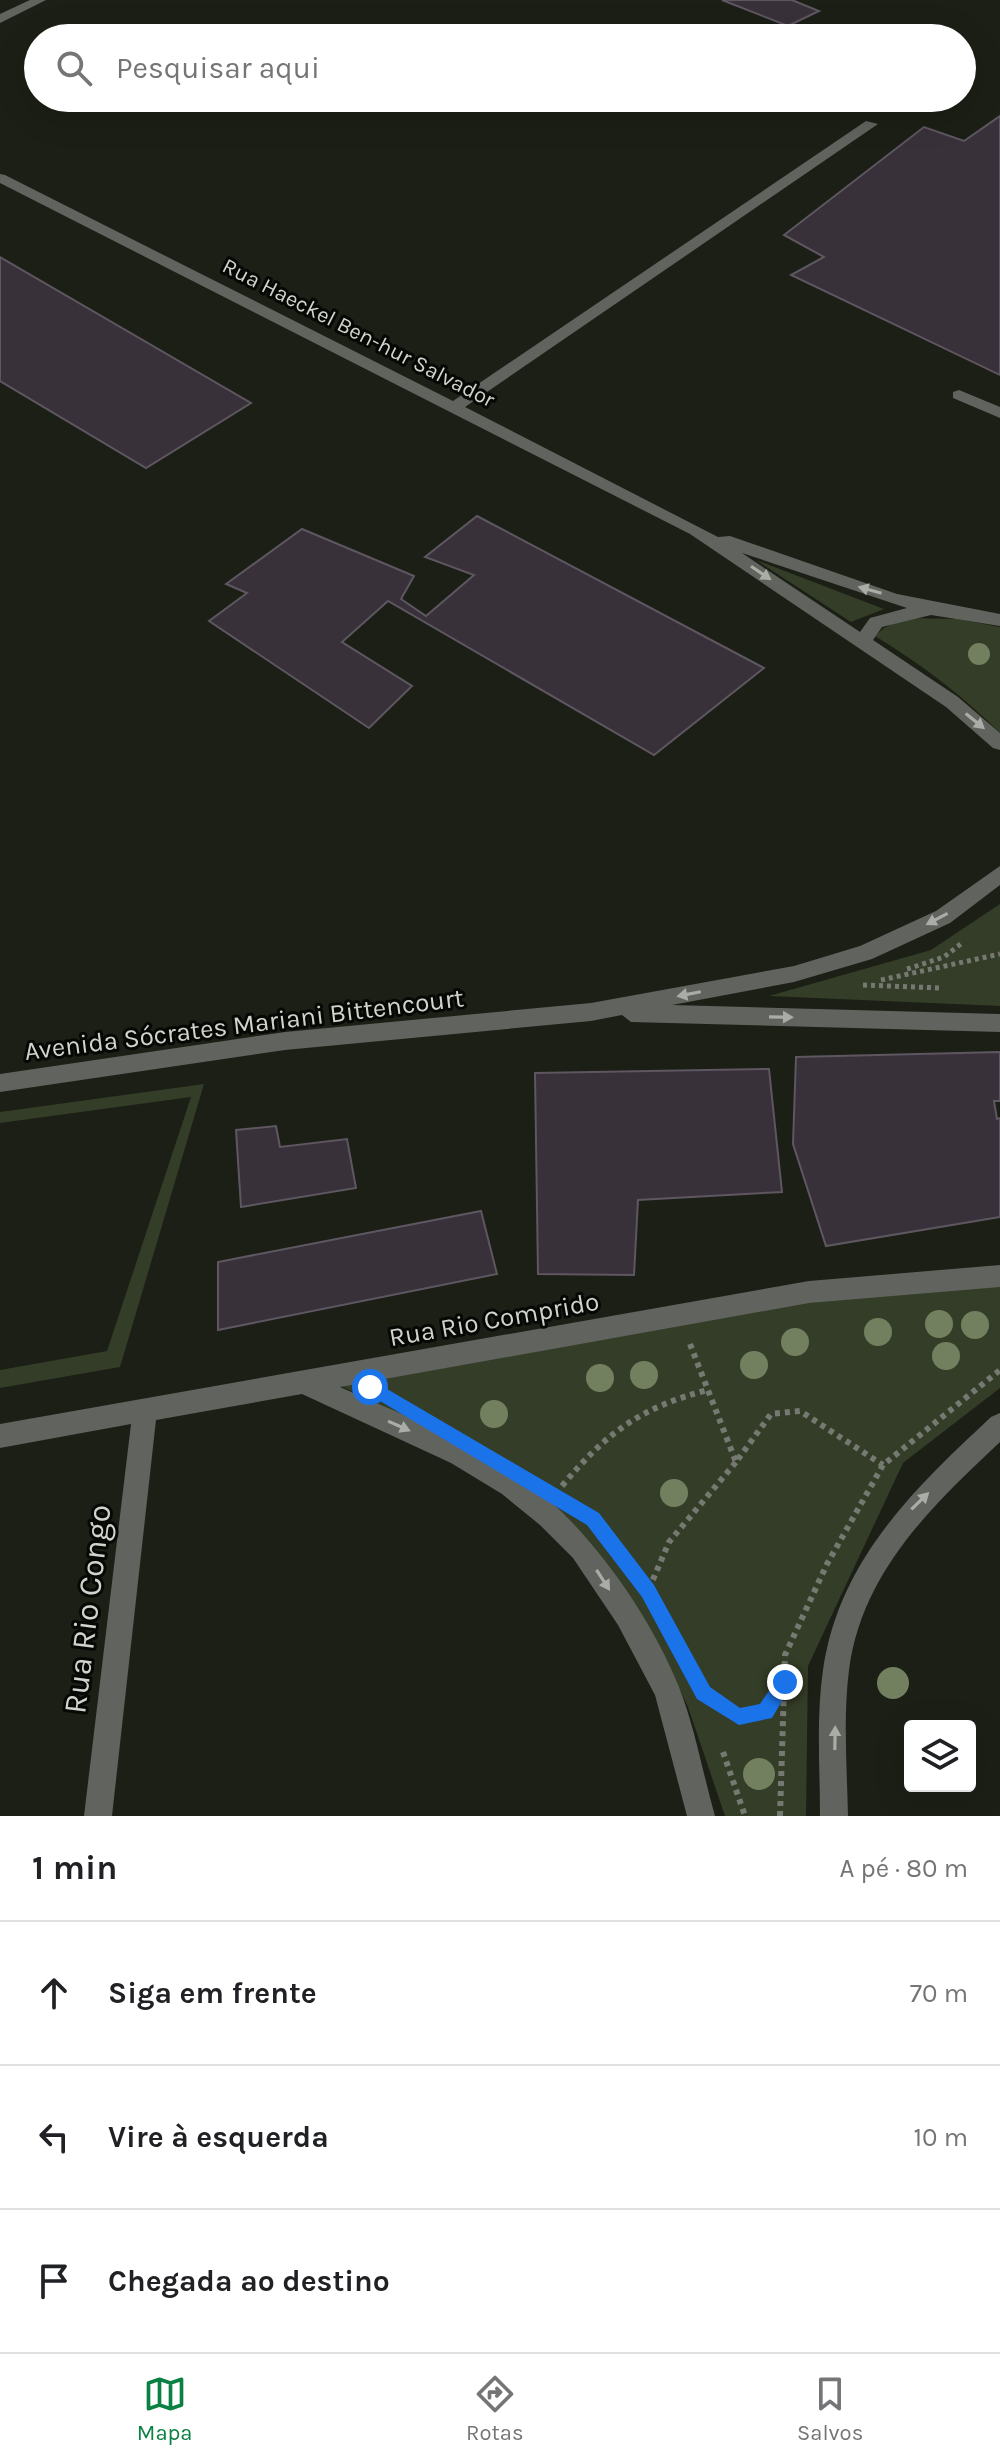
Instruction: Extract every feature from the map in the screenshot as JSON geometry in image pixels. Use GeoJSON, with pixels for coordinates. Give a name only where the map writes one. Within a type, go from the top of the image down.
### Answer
{"type":"FeatureCollection","features":[{"type":"Feature","properties":{"kind":"street"},"geometry":{"type":"LineString","coordinates":[[0,19],[40,0]]}},
{"type":"Feature","properties":{"kind":"street"},"geometry":{"type":"LineString","coordinates":[[454,407],[871,124]]}},
{"type":"Feature","properties":{"kind":"street","name":"Rua Haeckel Ben-hur Salvador"},"geometry":{"type":"LineString","coordinates":[[0,178],[696,530],[952,702],[1000,743]]}},
{"type":"Feature","properties":{"kind":"street"},"geometry":{"type":"LineString","coordinates":[[959,395],[1000,413]]}},
{"type":"Feature","properties":{"kind":"street","name":"Rua Haeckel Ben-hur Salvador"},"geometry":{"type":"LineString","coordinates":[[696,530],[847,584],[933,608],[1000,620]]}},
{"type":"Feature","properties":{"kind":"street"},"geometry":{"type":"LineString","coordinates":[[863,642],[876,622],[933,608]]}},
{"type":"Feature","properties":{"kind":"street","name":"Avenida Sócrates Mariani Bittencourt"},"geometry":{"type":"LineString","coordinates":[[0,1083],[285,1041],[591,1012],[794,974],[865,953],[943,917],[1000,874]]}},
{"type":"Feature","properties":{"kind":"street","name":"Avenida Sócrates Mariani Bittencourt"},"geometry":{"type":"LineString","coordinates":[[591,1012],[1000,1023]]}},
{"type":"Feature","properties":{"kind":"street","name":"Rua Rio Comprido"},"geometry":{"type":"LineString","coordinates":[[0,1436],[809,1292],[1000,1276]]}},
{"type":"Feature","properties":{"kind":"street"},"geometry":{"type":"LineString","coordinates":[[302,1382],[460,1454],[511,1485],[549,1516],[582,1549],[627,1616],[667,1691],[701,1816]]}},
{"type":"Feature","properties":{"kind":"street","name":"Rua Rio Congo"},"geometry":{"type":"LineString","coordinates":[[98,1816],[145,1410]]}},
{"type":"Feature","properties":{"kind":"street"},"geometry":{"type":"LineString","coordinates":[[834,1816],[836,1668],[853,1602],[878,1554],[910,1511],[1000,1425]]}},
{"type":"Feature","properties":{"kind":"path"},"geometry":{"type":"LineString","coordinates":[[857,985],[944,957],[966,939]]}},
{"type":"Feature","properties":{"kind":"path"},"geometry":{"type":"LineString","coordinates":[[857,985],[1000,954]]}},
{"type":"Feature","properties":{"kind":"path"},"geometry":{"type":"LineString","coordinates":[[857,985],[952,989]]}},
{"type":"Feature","properties":{"kind":"path"},"geometry":{"type":"LineString","coordinates":[[689,1340],[736,1462]]}},
{"type":"Feature","properties":{"kind":"path"},"geometry":{"type":"LineString","coordinates":[[554,1496],[585,1457],[623,1422],[669,1399],[708,1390]]}},
{"type":"Feature","properties":{"kind":"path"},"geometry":{"type":"LineString","coordinates":[[648,1591],[669,1542],[736,1462],[771,1414],[800,1411],[883,1465]]}},
{"type":"Feature","properties":{"kind":"path"},"geometry":{"type":"LineString","coordinates":[[639,1579],[655,1604]]}},
{"type":"Feature","properties":{"kind":"path"},"geometry":{"type":"LineString","coordinates":[[697,1680],[708,1707]]}},
{"type":"Feature","properties":{"kind":"path"},"geometry":{"type":"LineString","coordinates":[[703,1693],[739,1717],[765,1712],[785,1682]]}},
{"type":"Feature","properties":{"kind":"path"},"geometry":{"type":"LineString","coordinates":[[722,1748],[745,1816]]}},
{"type":"Feature","properties":{"kind":"green space"},"geometry":{"type":"Polygon","coordinates":[[[756,560],[884,609],[851,622],[756,560]]]}},
{"type":"Feature","properties":{"kind":"green space"},"geometry":{"type":"Polygon","coordinates":[[[905,618],[957,619],[1000,627],[1000,733],[940,681],[875,636],[905,618]]]}},
{"type":"Feature","properties":{"kind":"green space"},"geometry":{"type":"Polygon","coordinates":[[[1000,904],[1000,1006],[769,996],[931,950],[1000,904]]]}},
{"type":"Feature","properties":{"kind":"green space"},"geometry":{"type":"Polygon","coordinates":[[[204,1084],[120,1367],[0,1388],[0,1370],[107,1351],[191,1097],[0,1123],[0,1112],[204,1084]]]}},
{"type":"Feature","properties":{"kind":"green space"},"geometry":{"type":"Polygon","coordinates":[[[1000,1286],[1000,1388],[903,1463],[808,1666],[806,1816],[725,1816],[688,1707],[667,1662],[612,1575],[412,1422],[339,1385],[827,1295],[1000,1286]]]}},
{"type":"Feature","properties":{"kind":"building"},"geometry":{"type":"Polygon","coordinates":[[[722,0],[792,0],[819,11],[792,24],[783,24],[722,0]]]}},
{"type":"Feature","properties":{"kind":"building"},"geometry":{"type":"Polygon","coordinates":[[[1000,116],[1000,375],[791,275],[824,257],[784,235],[924,127],[964,141],[1000,116]]]}},
{"type":"Feature","properties":{"kind":"building"},"geometry":{"type":"Polygon","coordinates":[[[0,257],[251,403],[146,468],[0,381],[0,257]]]}},
{"type":"Feature","properties":{"kind":"building"},"geometry":{"type":"Polygon","coordinates":[[[477,516],[764,668],[654,755],[388,601],[342,642],[412,686],[369,728],[209,621],[247,593],[226,584],[302,529],[414,576],[401,599],[426,616],[474,575],[425,557],[477,516]]]}},
{"type":"Feature","properties":{"kind":"building"},"geometry":{"type":"Polygon","coordinates":[[[1000,1052],[1000,1101],[994,1101],[997,1119],[1000,1118],[1000,1217],[826,1246],[793,1144],[796,1057],[1000,1052]]]}},
{"type":"Feature","properties":{"kind":"building"},"geometry":{"type":"Polygon","coordinates":[[[769,1069],[782,1192],[638,1200],[634,1275],[538,1274],[535,1073],[769,1069]]]}},
{"type":"Feature","properties":{"kind":"building"},"geometry":{"type":"Polygon","coordinates":[[[276,1126],[280,1147],[347,1139],[356,1188],[241,1207],[236,1130],[276,1126]]]}},
{"type":"Feature","properties":{"kind":"building"},"geometry":{"type":"Polygon","coordinates":[[[481,1211],[497,1274],[218,1330],[218,1262],[481,1211]]]}},
{"type":"Feature","properties":{"kind":"route"},"geometry":{"type":"LineString","coordinates":[[370,1387],[593,1519],[648,1591],[703,1693],[739,1717],[765,1712],[785,1682]]}}]}
